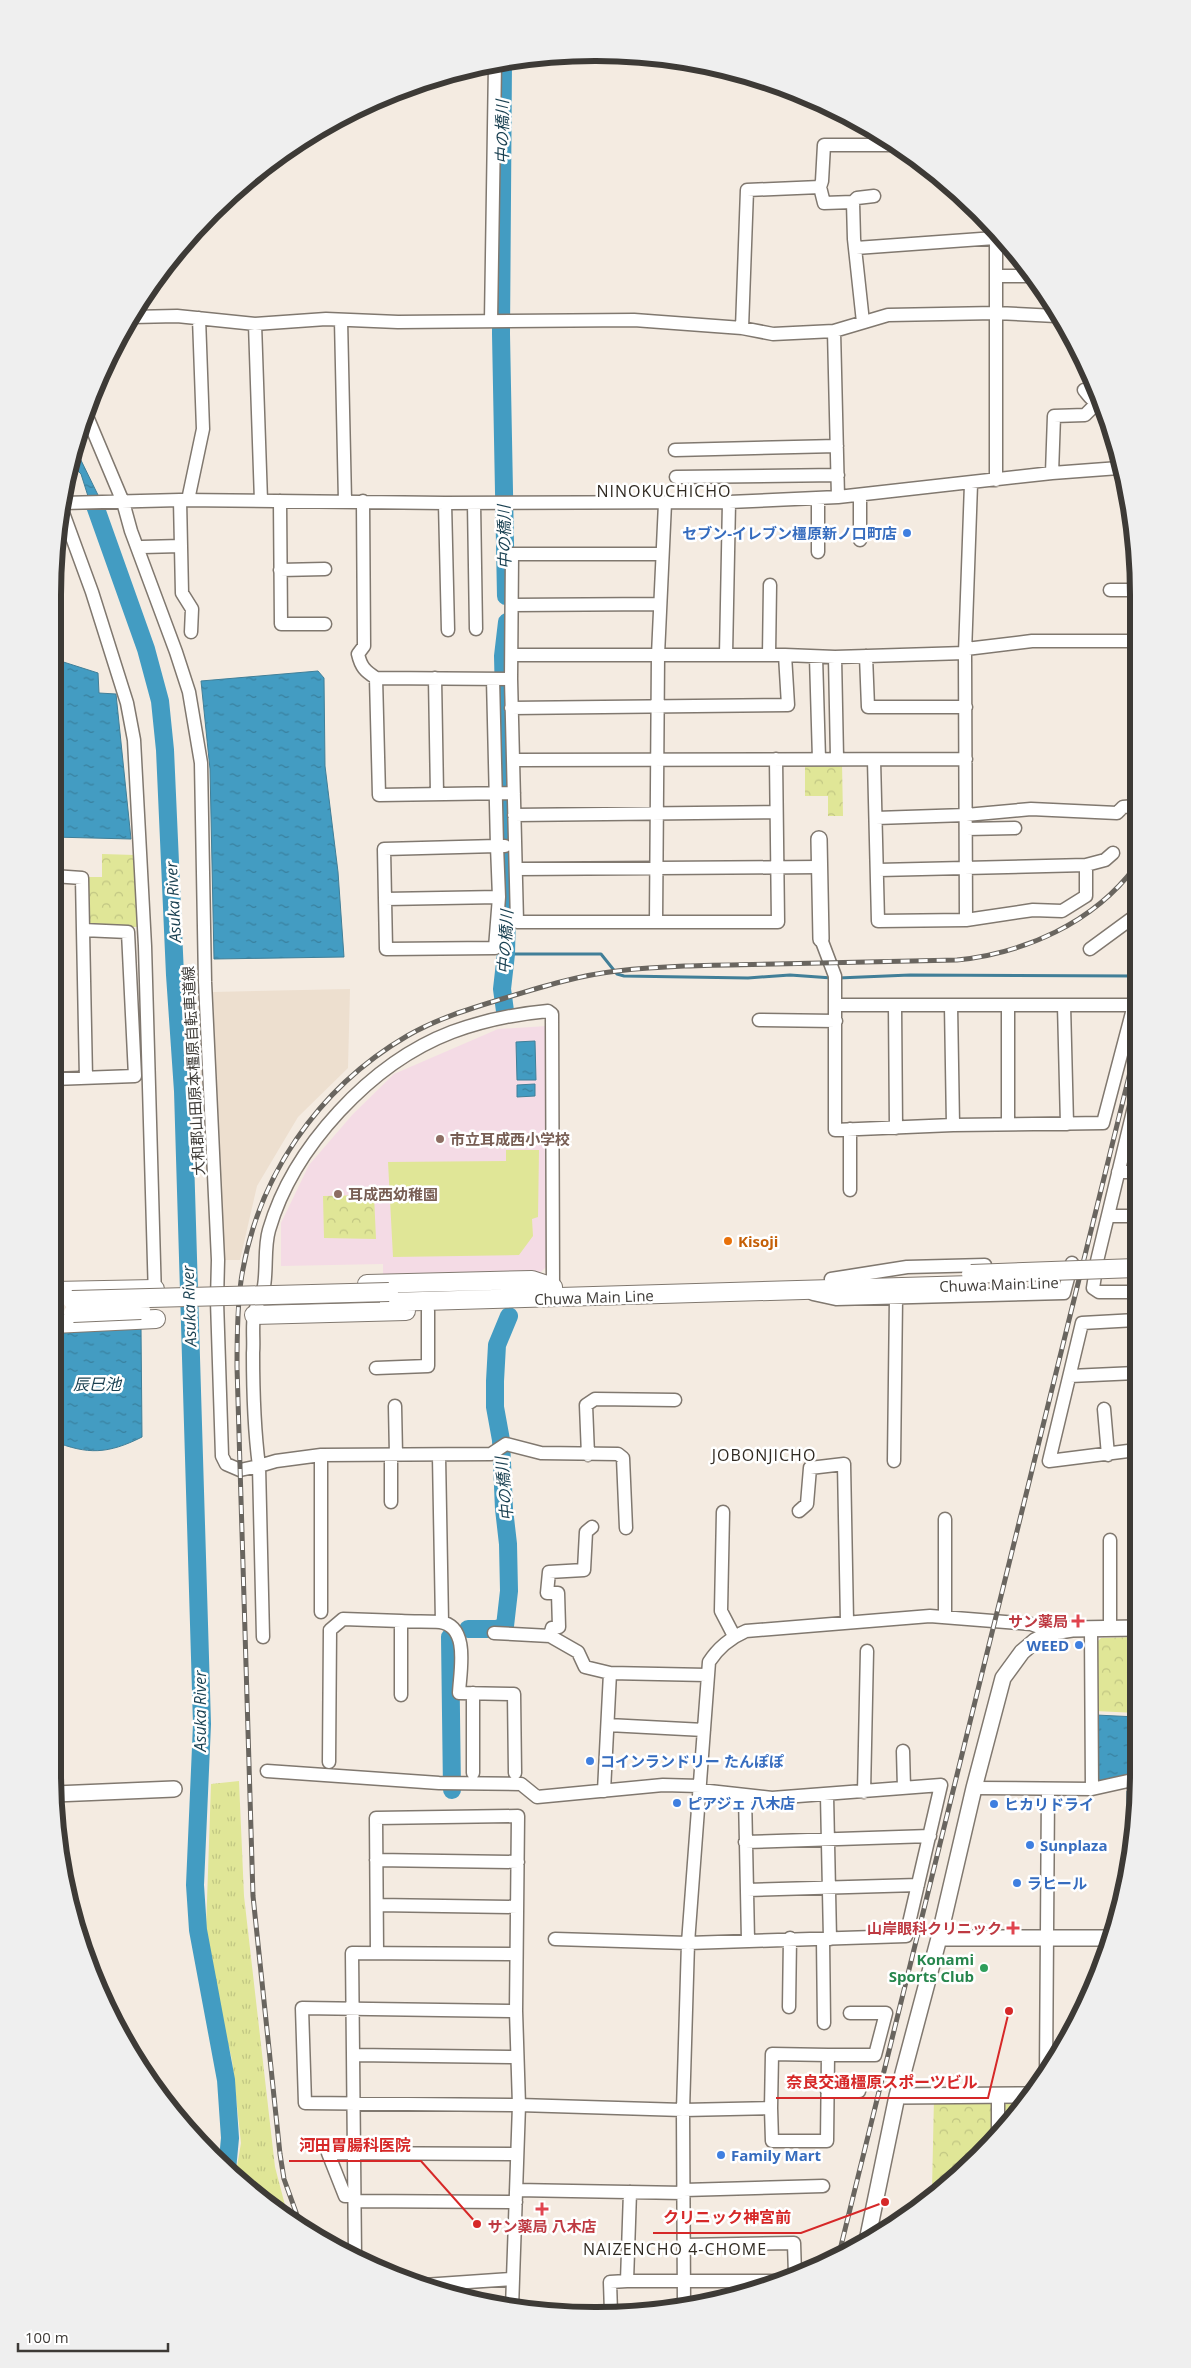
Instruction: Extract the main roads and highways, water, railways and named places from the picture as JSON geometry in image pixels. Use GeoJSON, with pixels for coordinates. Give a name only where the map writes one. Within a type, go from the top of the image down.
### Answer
{"type":"FeatureCollection","features":[{"type":"Feature","properties":{"kind":"main road","name":"Chuwa Main Line"},"geometry":{"type":"LineString","coordinates":[[389,1297],[568,1298],[799,1291],[1130,1268]]}},
{"type":"Feature","properties":{"kind":"main road","name":"Chuwa Main Line"},"geometry":{"type":"LineString","coordinates":[[61,1303],[73,1306],[389,1297],[554,1287],[831,1279],[1130,1280]]}},
{"type":"Feature","properties":{"kind":"main road"},"geometry":{"type":"LineString","coordinates":[[264,1287],[532,1280],[554,1287]]}},
{"type":"Feature","properties":{"kind":"main road"},"geometry":{"type":"LineString","coordinates":[[61,1292],[156,1303],[61,1322]]}},
{"type":"Feature","properties":{"kind":"main road"},"geometry":{"type":"LineString","coordinates":[[254,1315],[505,1309],[568,1298]]}},
{"type":"Feature","properties":{"kind":"main road","name":"Chuwa Main Line"},"geometry":{"type":"LineString","coordinates":[[61,1310],[73,1306]]}},
{"type":"Feature","properties":{"kind":"water"},"geometry":{"type":"Polygon","coordinates":[[[79,457],[98,495],[105,520],[99,531],[81,474],[76,469],[79,457]]]}},
{"type":"Feature","properties":{"kind":"water"},"geometry":{"type":"Polygon","coordinates":[[[61,661],[98,673],[99,693],[116,694],[131,839],[61,837],[61,661]]]}},
{"type":"Feature","properties":{"kind":"water"},"geometry":{"type":"Polygon","coordinates":[[[318,671],[324,678],[325,766],[338,872],[344,957],[214,959],[210,769],[201,681],[318,671]]]}},
{"type":"Feature","properties":{"kind":"water"},"geometry":{"type":"Polygon","coordinates":[[[535,1041],[536,1080],[517,1080],[516,1042],[535,1041]]]}},
{"type":"Feature","properties":{"kind":"water"},"geometry":{"type":"Polygon","coordinates":[[[535,1084],[535,1096],[517,1097],[517,1085],[535,1084]]]}},
{"type":"Feature","properties":{"kind":"water","name":"辰巳池"},"geometry":{"type":"Polygon","coordinates":[[[141,1327],[142,1437],[119,1447],[98,1451],[77,1449],[61,1444],[61,1331],[141,1327]]]}},
{"type":"Feature","properties":{"kind":"water"},"geometry":{"type":"Polygon","coordinates":[[[1096,1715],[1130,1717],[1130,1777],[1095,1787],[1096,1715]]]}},
{"type":"Feature","properties":{"kind":"water"},"geometry":{"type":"Polygon","coordinates":[[[1129,1790],[1127,1824],[1127,1791],[1129,1790]]]}},
{"type":"Feature","properties":{"kind":"waterway","name":"中の橋川"},"geometry":{"type":"LineString","coordinates":[[503,70],[501,334],[506,596]]}},
{"type":"Feature","properties":{"kind":"waterway","name":"Asuka River"},"geometry":{"type":"LineString","coordinates":[[94,503],[146,649],[160,701],[165,750],[175,975],[183,1091],[202,1724],[195,1885],[198,1930],[226,2080],[230,2138],[228,2160]]}},
{"type":"Feature","properties":{"kind":"waterway","name":"中の橋川"},"geometry":{"type":"LineString","coordinates":[[505,1011],[502,989],[506,954],[508,866],[503,656],[507,622]]}},
{"type":"Feature","properties":{"kind":"waterway"},"geometry":{"type":"LineString","coordinates":[[506,954],[601,954],[617,974],[624,976],[748,978],[790,975],[832,978]]}},
{"type":"Feature","properties":{"kind":"waterway"},"geometry":{"type":"LineString","coordinates":[[838,978],[910,975],[1130,976]]}},
{"type":"Feature","properties":{"kind":"waterway","name":"中の橋川"},"geometry":{"type":"LineString","coordinates":[[468,1629],[497,1629],[505,1626],[509,1591],[508,1544],[504,1509],[501,1440],[495,1407],[495,1381],[497,1345],[509,1316]]}},
{"type":"Feature","properties":{"kind":"waterway","name":"中の橋川"},"geometry":{"type":"LineString","coordinates":[[450,1637],[452,1790]]}},
{"type":"Feature","properties":{"kind":"railway"},"geometry":{"type":"LineString","coordinates":[[297,2216],[284,2179],[280,2154],[253,1896],[237,1367],[237,1324],[241,1281],[249,1243],[261,1207],[277,1172],[296,1139],[319,1109],[375,1057],[419,1030],[480,1006],[575,978],[637,969],[957,960],[982,956],[1008,950],[1056,932],[1099,904],[1130,873]]}},
{"type":"Feature","properties":{"kind":"railway"},"geometry":{"type":"LineString","coordinates":[[841,2247],[1130,1072]]}},
{"type":"Feature","properties":{"kind":"place","name":"セブン-イレブン橿原新ノ口町店"},"geometry":{"type":"Point","coordinates":[907,533]}},
{"type":"Feature","properties":{"kind":"place","name":"市立耳成西小学校"},"geometry":{"type":"Point","coordinates":[440,1139]}},
{"type":"Feature","properties":{"kind":"place","name":"耳成西幼稚園"},"geometry":{"type":"Point","coordinates":[338,1194]}},
{"type":"Feature","properties":{"kind":"place","name":"Kisoji"},"geometry":{"type":"Point","coordinates":[728,1241]}},
{"type":"Feature","properties":{"kind":"place","name":"サン薬局"},"geometry":{"type":"Point","coordinates":[1078,1621]}},
{"type":"Feature","properties":{"kind":"place","name":"WEED"},"geometry":{"type":"Point","coordinates":[1079,1645]}},
{"type":"Feature","properties":{"kind":"place","name":"コインランドリー たんぽぽ"},"geometry":{"type":"Point","coordinates":[590,1761]}},
{"type":"Feature","properties":{"kind":"place","name":"ピアジェ 八木店"},"geometry":{"type":"Point","coordinates":[677,1803]}},
{"type":"Feature","properties":{"kind":"place","name":"ヒカリドライ"},"geometry":{"type":"Point","coordinates":[994,1804]}},
{"type":"Feature","properties":{"kind":"place","name":"Sunplaza"},"geometry":{"type":"Point","coordinates":[1030,1845]}},
{"type":"Feature","properties":{"kind":"place","name":"ラヒール"},"geometry":{"type":"Point","coordinates":[1017,1883]}},
{"type":"Feature","properties":{"kind":"place","name":"山岸眼科クリニック"},"geometry":{"type":"Point","coordinates":[1013,1928]}},
{"type":"Feature","properties":{"kind":"place","name":"Konami Sports Club"},"geometry":{"type":"Point","coordinates":[984,1968]}},
{"type":"Feature","properties":{"kind":"place","name":"奈良交通橿原スポーツビル"},"geometry":{"type":"Point","coordinates":[1009,2011]}},
{"type":"Feature","properties":{"kind":"place","name":"Family Mart"},"geometry":{"type":"Point","coordinates":[721,2155]}},
{"type":"Feature","properties":{"kind":"place","name":"クリニック神宮前"},"geometry":{"type":"Point","coordinates":[885,2202]}},
{"type":"Feature","properties":{"kind":"place","name":"サン薬局 八木店"},"geometry":{"type":"Point","coordinates":[542,2209]}},
{"type":"Feature","properties":{"kind":"place","name":"河田胃腸科医院"},"geometry":{"type":"Point","coordinates":[477,2224]}},
{"type":"Feature","properties":{"kind":"district","name":"NINOKUCHICHO"},"geometry":{"type":"Point","coordinates":[664,491]}},
{"type":"Feature","properties":{"kind":"district","name":"JOBONJICHO"},"geometry":{"type":"Point","coordinates":[764,1455]}},
{"type":"Feature","properties":{"kind":"district","name":"NAIZENCHO 4-CHOME"},"geometry":{"type":"Point","coordinates":[675,2249]}}]}
